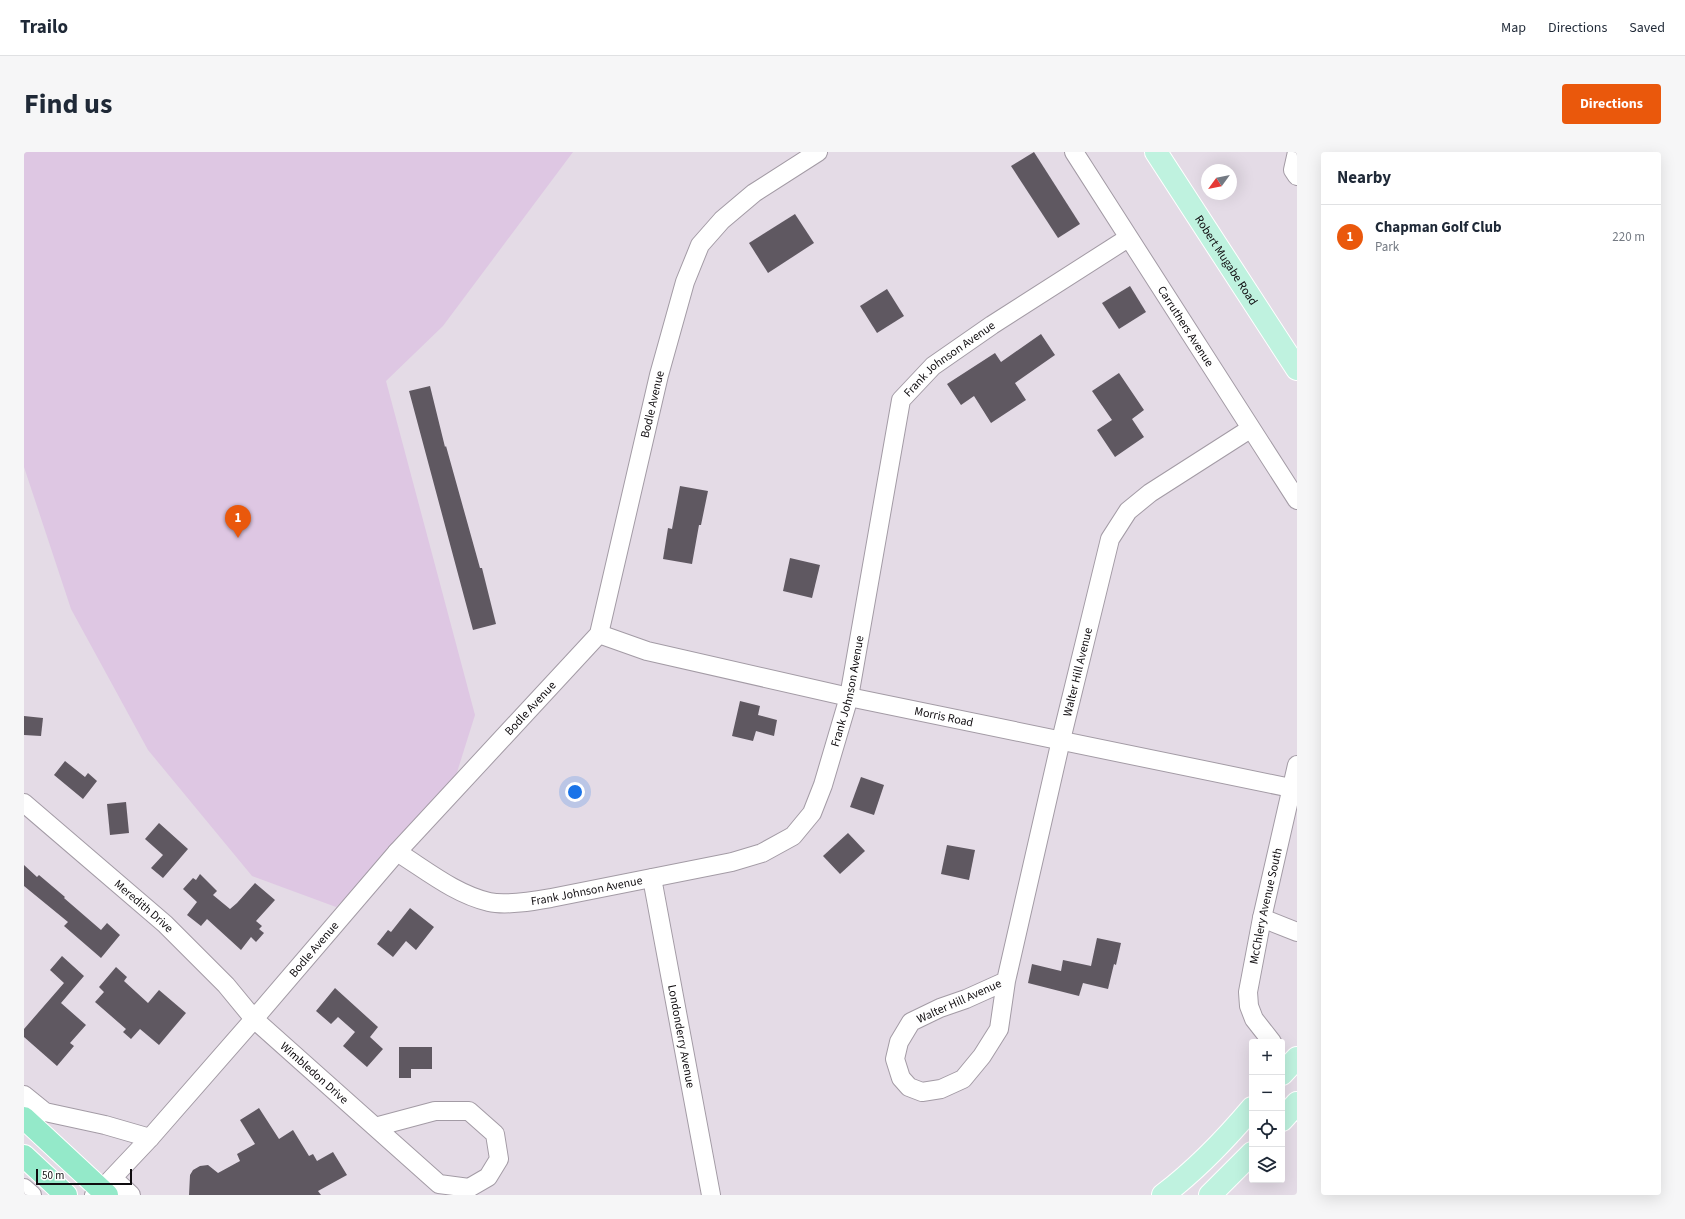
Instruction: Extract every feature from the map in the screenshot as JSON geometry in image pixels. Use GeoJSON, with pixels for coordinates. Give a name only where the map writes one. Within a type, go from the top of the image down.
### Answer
{"type":"FeatureCollection","features":[{"type":"Feature","properties":{"kind":"highway"},"geometry":{"type":"LineString","coordinates":[[24,1118],[104,1189]]}},
{"type":"Feature","properties":{"kind":"highway"},"geometry":{"type":"LineString","coordinates":[[24,1156],[66,1195]]}},
{"type":"Feature","properties":{"kind":"main road","name":"Robert Mugabe Road"},"geometry":{"type":"LineString","coordinates":[[1156,152],[1297,369]]}},
{"type":"Feature","properties":{"kind":"main road"},"geometry":{"type":"LineString","coordinates":[[1285,1117],[1297,1104]]}},
{"type":"Feature","properties":{"kind":"main road"},"geometry":{"type":"LineString","coordinates":[[1163,1195],[1182,1181],[1214,1150],[1249,1111]]}},
{"type":"Feature","properties":{"kind":"main road"},"geometry":{"type":"LineString","coordinates":[[1210,1195],[1249,1156]]}},
{"type":"Feature","properties":{"kind":"street","name":"Bodle Avenue"},"geometry":{"type":"LineString","coordinates":[[104,1189],[254,1019],[397,852],[599,634],[659,375],[685,282],[700,245],[722,220],[754,193],[818,152]]}},
{"type":"Feature","properties":{"kind":"street","name":"Carruthers Avenue"},"geometry":{"type":"LineString","coordinates":[[1074,152],[1250,429],[1297,500]]}},
{"type":"Feature","properties":{"kind":"street"},"geometry":{"type":"LineString","coordinates":[[1297,152],[1293,170],[1297,176]]}},
{"type":"Feature","properties":{"kind":"street","name":"Frank Johnson Avenue"},"geometry":{"type":"LineString","coordinates":[[397,852],[462,893],[491,902],[521,902],[551,898],[732,862],[762,853],[793,836],[812,813],[823,785],[849,697],[901,400],[933,366],[992,325],[1128,238]]}},
{"type":"Feature","properties":{"kind":"street","name":"Walter Hill Avenue"},"geometry":{"type":"LineString","coordinates":[[1006,980],[966,999],[940,1008],[911,1022],[899,1042],[895,1059],[901,1078],[909,1087],[922,1092],[941,1089],[962,1079],[982,1056],[998,1029],[1006,980],[1061,740],[1110,539],[1128,511],[1150,493],[1250,429]]}},
{"type":"Feature","properties":{"kind":"street","name":"Morris Road"},"geometry":{"type":"LineString","coordinates":[[599,634],[647,651],[849,697],[1291,788]]}},
{"type":"Feature","properties":{"kind":"street","name":"McChlery Avenue South"},"geometry":{"type":"LineString","coordinates":[[1270,1039],[1254,1019],[1248,1006],[1248,992],[1262,918],[1297,765]]}},
{"type":"Feature","properties":{"kind":"street","name":"Meredith Drive"},"geometry":{"type":"LineString","coordinates":[[24,803],[164,924],[226,985],[254,1019]]}},
{"type":"Feature","properties":{"kind":"street","name":"Londonderry Avenue"},"geometry":{"type":"LineString","coordinates":[[652,878],[712,1195]]}},
{"type":"Feature","properties":{"kind":"street"},"geometry":{"type":"LineString","coordinates":[[1262,918],[1297,932]]}},
{"type":"Feature","properties":{"kind":"street","name":"Wimbledon Drive"},"geometry":{"type":"LineString","coordinates":[[254,1019],[439,1184],[469,1188],[488,1177],[499,1159],[495,1134],[469,1110],[435,1111],[375,1126]]}},
{"type":"Feature","properties":{"kind":"street"},"geometry":{"type":"LineString","coordinates":[[24,1095],[45,1112],[105,1125],[150,1138]]}},
{"type":"Feature","properties":{"kind":"street"},"geometry":{"type":"LineString","coordinates":[[24,1188],[32,1195]]}},
{"type":"Feature","properties":{"kind":"street"},"geometry":{"type":"LineString","coordinates":[[104,1189],[131,1195]]}},
{"type":"Feature","properties":{"kind":"shaded area"},"geometry":{"type":"Polygon","coordinates":[[[24,152],[573,152],[443,326],[386,381],[475,715],[453,785],[398,848],[336,907],[252,876],[148,750],[71,609],[24,467],[24,152]]]}},
{"type":"Feature","properties":{"kind":"building"},"geometry":{"type":"Polygon","coordinates":[[[1034,152],[1080,224],[1058,238],[1011,166],[1034,152]]]}},
{"type":"Feature","properties":{"kind":"building"},"geometry":{"type":"Polygon","coordinates":[[[795,214],[814,243],[768,273],[749,243],[795,214]]]}},
{"type":"Feature","properties":{"kind":"building"},"geometry":{"type":"Polygon","coordinates":[[[1130,286],[1146,312],[1119,329],[1102,303],[1130,286]]]}},
{"type":"Feature","properties":{"kind":"building"},"geometry":{"type":"Polygon","coordinates":[[[887,289],[904,316],[877,333],[860,306],[887,289]]]}},
{"type":"Feature","properties":{"kind":"building"},"geometry":{"type":"Polygon","coordinates":[[[1041,334],[1055,355],[1015,383],[1026,400],[991,423],[974,396],[961,405],[947,384],[995,353],[1001,362],[1041,334]]]}},
{"type":"Feature","properties":{"kind":"building"},"geometry":{"type":"Polygon","coordinates":[[[1119,373],[1144,410],[1132,419],[1144,437],[1115,457],[1097,430],[1112,420],[1092,391],[1119,373]]]}},
{"type":"Feature","properties":{"kind":"building"},"geometry":{"type":"Polygon","coordinates":[[[430,386],[445,447],[446,446],[480,568],[482,568],[496,624],[473,630],[409,391],[430,386]]]}},
{"type":"Feature","properties":{"kind":"building"},"geometry":{"type":"Polygon","coordinates":[[[680,486],[708,491],[701,525],[699,525],[692,564],[663,559],[668,528],[672,529],[680,486]]]}},
{"type":"Feature","properties":{"kind":"building"},"geometry":{"type":"Polygon","coordinates":[[[790,558],[820,565],[812,598],[783,591],[790,558]]]}},
{"type":"Feature","properties":{"kind":"building"},"geometry":{"type":"Polygon","coordinates":[[[740,701],[760,706],[758,715],[777,720],[774,736],[756,731],[753,741],[732,736],[740,701]]]}},
{"type":"Feature","properties":{"kind":"building"},"geometry":{"type":"Polygon","coordinates":[[[24,716],[43,718],[41,736],[24,735],[24,716]]]}},
{"type":"Feature","properties":{"kind":"building"},"geometry":{"type":"Polygon","coordinates":[[[65,761],[85,777],[88,773],[97,781],[83,799],[54,775],[65,761]]]}},
{"type":"Feature","properties":{"kind":"building"},"geometry":{"type":"Polygon","coordinates":[[[861,777],[884,785],[874,815],[850,807],[861,777]]]}},
{"type":"Feature","properties":{"kind":"building"},"geometry":{"type":"Polygon","coordinates":[[[126,802],[129,833],[110,835],[107,804],[126,802]]]}},
{"type":"Feature","properties":{"kind":"building"},"geometry":{"type":"Polygon","coordinates":[[[159,823],[188,849],[163,878],[151,868],[163,855],[145,839],[159,823]]]}},
{"type":"Feature","properties":{"kind":"building"},"geometry":{"type":"Polygon","coordinates":[[[848,833],[865,851],[840,874],[823,856],[848,833]]]}},
{"type":"Feature","properties":{"kind":"building"},"geometry":{"type":"Polygon","coordinates":[[[947,845],[975,850],[969,880],[941,874],[947,845]]]}},
{"type":"Feature","properties":{"kind":"building"},"geometry":{"type":"Polygon","coordinates":[[[24,865],[37,877],[39,875],[101,930],[107,923],[120,935],[101,958],[64,926],[68,922],[24,886],[24,865]]]}},
{"type":"Feature","properties":{"kind":"building"},"geometry":{"type":"Polygon","coordinates":[[[200,874],[217,891],[213,895],[230,909],[255,883],[275,900],[256,921],[262,926],[259,929],[264,933],[256,942],[251,937],[241,950],[207,919],[201,926],[187,915],[197,902],[183,889],[193,878],[196,880],[200,874]]]}},
{"type":"Feature","properties":{"kind":"building"},"geometry":{"type":"Polygon","coordinates":[[[410,908],[434,927],[416,950],[406,941],[393,957],[377,944],[388,930],[391,932],[410,908]]]}},
{"type":"Feature","properties":{"kind":"building"},"geometry":{"type":"Polygon","coordinates":[[[1097,938],[1121,943],[1108,989],[1083,983],[1079,996],[1028,983],[1032,964],[1061,971],[1063,960],[1091,966],[1097,938]]]}},
{"type":"Feature","properties":{"kind":"building"},"geometry":{"type":"Polygon","coordinates":[[[62,956],[84,976],[61,1003],[86,1025],[70,1043],[74,1046],[57,1066],[24,1037],[24,1029],[64,983],[50,970],[62,956]]]}},
{"type":"Feature","properties":{"kind":"building"},"geometry":{"type":"Polygon","coordinates":[[[116,967],[127,977],[124,981],[148,1003],[159,990],[186,1013],[159,1045],[140,1029],[131,1039],[123,1032],[126,1029],[95,1002],[104,992],[99,987],[116,967]]]}},
{"type":"Feature","properties":{"kind":"building"},"geometry":{"type":"Polygon","coordinates":[[[335,988],[378,1027],[370,1037],[383,1049],[367,1067],[343,1046],[355,1032],[338,1017],[331,1024],[316,1011],[335,988]]]}},
{"type":"Feature","properties":{"kind":"building"},"geometry":{"type":"Polygon","coordinates":[[[399,1047],[432,1047],[432,1069],[411,1069],[411,1078],[399,1078],[399,1047]]]}},
{"type":"Feature","properties":{"kind":"building"},"geometry":{"type":"Polygon","coordinates":[[[259,1108],[279,1139],[293,1130],[309,1156],[313,1154],[317,1161],[333,1152],[347,1175],[318,1191],[321,1195],[189,1195],[190,1175],[193,1170],[200,1166],[208,1165],[218,1173],[240,1161],[237,1154],[255,1144],[240,1120],[259,1108]]]}},
{"type":"Feature","properties":{"kind":"place","name":"Chapman Golf Club"},"geometry":{"type":"Point","coordinates":[238,538]}}]}
